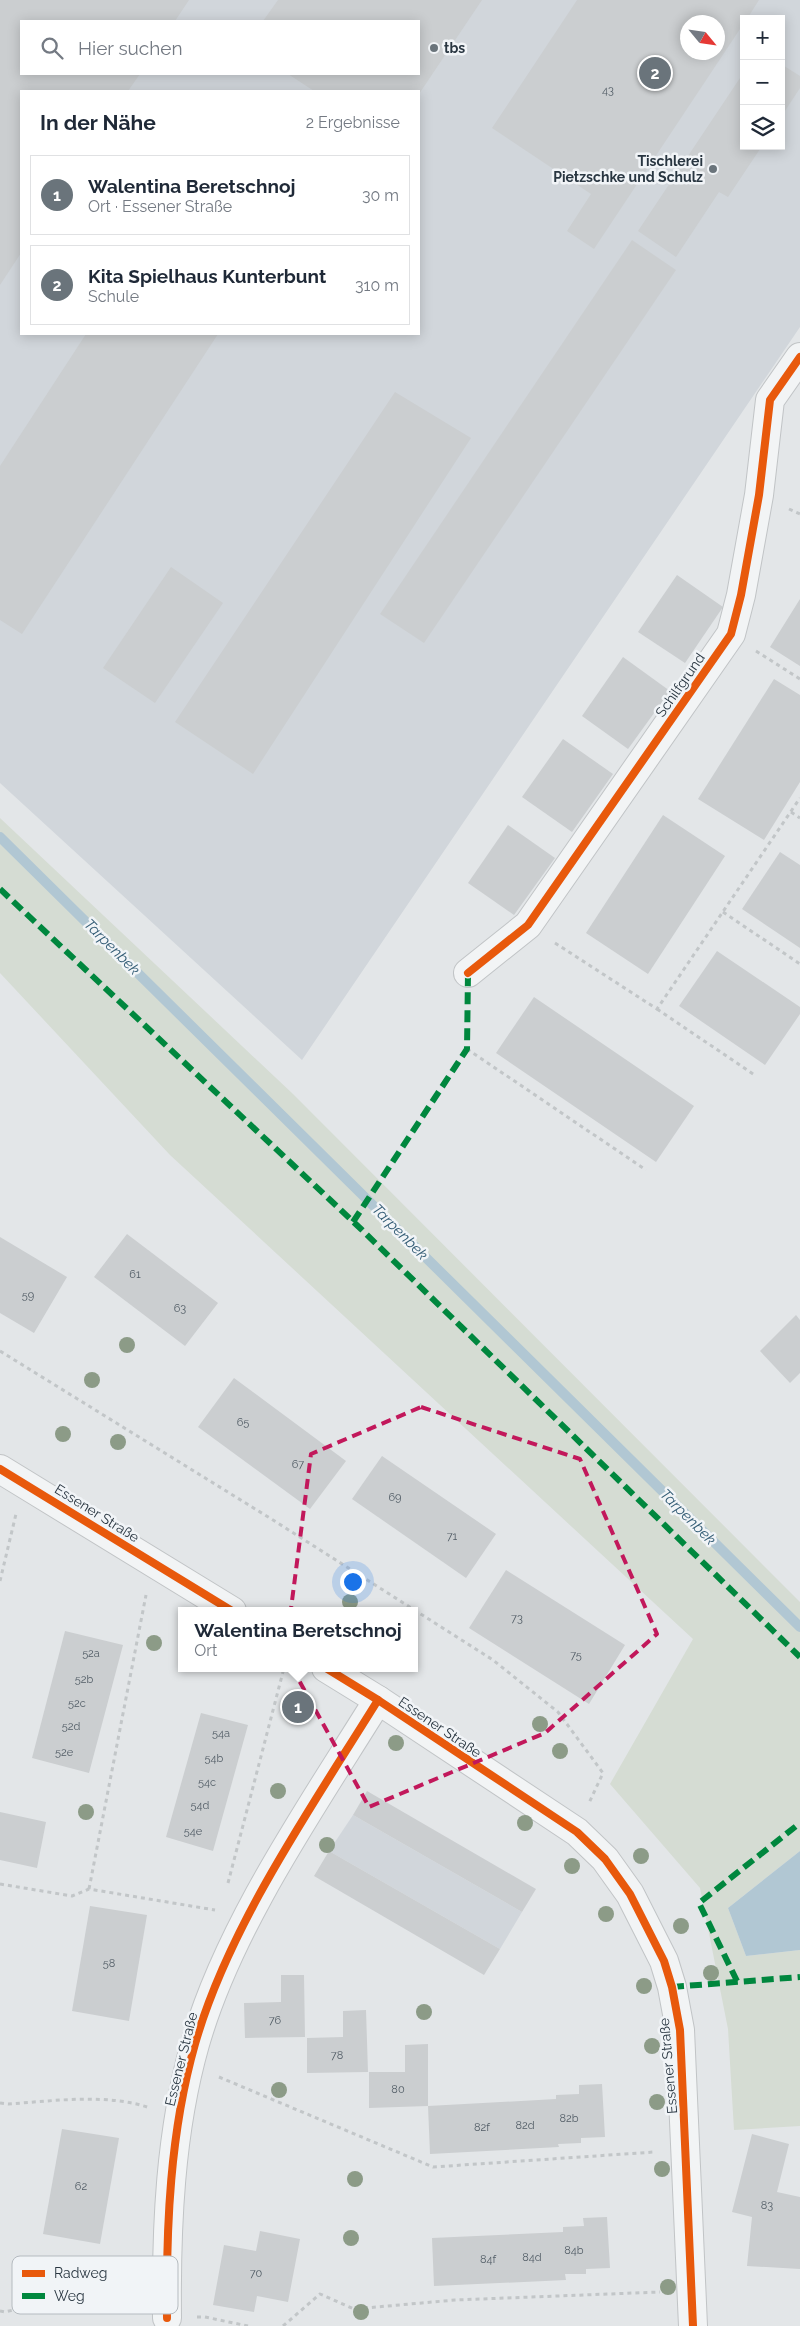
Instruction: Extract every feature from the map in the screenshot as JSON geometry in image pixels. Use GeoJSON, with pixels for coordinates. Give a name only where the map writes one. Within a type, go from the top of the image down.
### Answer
{"type":"FeatureCollection","features":[{"type":"Feature","properties":{"kind":"street","name":"Schilfgrund"},"geometry":{"type":"LineString","coordinates":[[468,973],[528,925],[731,634],[741,595],[759,495],[770,400],[800,356]]}},
{"type":"Feature","properties":{"kind":"street","name":"Essener Straße"},"geometry":{"type":"LineString","coordinates":[[0,1469],[225,1607]]}},
{"type":"Feature","properties":{"kind":"street","name":"Essener Straße"},"geometry":{"type":"LineString","coordinates":[[332,1672],[577,1832],[605,1859],[630,1894],[664,1961],[680,2030],[687,2149],[693,2326]]}},
{"type":"Feature","properties":{"kind":"street","name":"Essener Straße"},"geometry":{"type":"LineString","coordinates":[[168,2256],[169,2218],[179,2119],[190,2065],[209,2001],[249,1916],[279,1861],[378,1700]]}},
{"type":"Feature","properties":{"kind":"path"},"geometry":{"type":"LineString","coordinates":[[731,634],[800,679]]}},
{"type":"Feature","properties":{"kind":"path"},"geometry":{"type":"LineString","coordinates":[[657,1009],[800,798]]}},
{"type":"Feature","properties":{"kind":"path"},"geometry":{"type":"LineString","coordinates":[[791,812],[800,818]]}},
{"type":"Feature","properties":{"kind":"path"},"geometry":{"type":"LineString","coordinates":[[723,912],[800,964]]}},
{"type":"Feature","properties":{"kind":"path"},"geometry":{"type":"LineString","coordinates":[[528,925],[756,1076]]}},
{"type":"Feature","properties":{"kind":"path"},"geometry":{"type":"LineString","coordinates":[[467,1049],[646,1170]]}},
{"type":"Feature","properties":{"kind":"path"},"geometry":{"type":"LineString","coordinates":[[0,1351],[273,1520],[409,1607]]}},
{"type":"Feature","properties":{"kind":"path"},"geometry":{"type":"LineString","coordinates":[[0,1581],[24,1483]]}},
{"type":"Feature","properties":{"kind":"path"},"geometry":{"type":"LineString","coordinates":[[89,1889],[152,1562]]}},
{"type":"Feature","properties":{"kind":"path"},"geometry":{"type":"LineString","coordinates":[[418,1613],[484,1655],[558,1712],[603,1773],[577,1832]]}},
{"type":"Feature","properties":{"kind":"path"},"geometry":{"type":"LineString","coordinates":[[226,1892],[283,1672]]}},
{"type":"Feature","properties":{"kind":"path"},"geometry":{"type":"LineString","coordinates":[[0,1884],[72,1896],[89,1889],[249,1916]]}},
{"type":"Feature","properties":{"kind":"path"},"geometry":{"type":"LineString","coordinates":[[190,2065],[433,2167],[687,2149]]}},
{"type":"Feature","properties":{"kind":"path"},"geometry":{"type":"LineString","coordinates":[[0,2103],[64,2100],[131,2101],[179,2119]]}},
{"type":"Feature","properties":{"kind":"path"},"geometry":{"type":"LineString","coordinates":[[283,2326],[320,2294],[354,2309],[455,2300],[692,2291]]}},
{"type":"Feature","properties":{"kind":"path"},"geometry":{"type":"LineString","coordinates":[[178,2312],[248,2326]]}},
{"type":"Feature","properties":{"kind":"highlighted area"},"geometry":{"type":"Polygon","coordinates":[[[421,1407],[580,1459],[657,1634],[545,1733],[369,1807],[285,1655],[311,1454],[421,1407]]]}},
{"type":"Feature","properties":{"kind":"shaded area"},"geometry":{"type":"Polygon","coordinates":[[[0,0],[800,0],[800,327],[302,1060],[0,783],[0,0]]]}},
{"type":"Feature","properties":{"kind":"shaded area"},"geometry":{"type":"Polygon","coordinates":[[[0,818],[293,1094],[800,1602],[800,1851],[728,1908],[746,1956],[800,1950],[800,2126],[734,2130],[728,2029],[700,1888],[610,1784],[693,1639],[170,1155],[0,973],[0,818]]]}},
{"type":"Feature","properties":{"kind":"shaded area"},"geometry":{"type":"Polygon","coordinates":[[[353,1815],[522,1912],[500,1949],[329,1851],[353,1815]]]}},
{"type":"Feature","properties":{"kind":"water"},"geometry":{"type":"Polygon","coordinates":[[[800,1851],[800,1950],[746,1956],[728,1908],[800,1851]]]}},
{"type":"Feature","properties":{"kind":"building"},"geometry":{"type":"Polygon","coordinates":[[[0,0],[189,0],[176,20],[20,20],[20,75],[139,75],[129,90],[20,90],[20,255],[0,285],[0,0]]]}},
{"type":"Feature","properties":{"kind":"building","name":"tbs"},"geometry":{"type":"Polygon","coordinates":[[[278,0],[482,0],[420,93],[420,90],[312,90],[290,75],[420,75],[420,20],[264,20],[278,0]]]}},
{"type":"Feature","properties":{"kind":"building"},"geometry":{"type":"Polygon","coordinates":[[[577,0],[759,0],[750,15],[740,15],[740,29],[725,52],[725,15],[680,15],[680,60],[719,60],[594,249],[567,231],[591,194],[492,128],[577,0]]]}},
{"type":"Feature","properties":{"kind":"building"},"geometry":{"type":"Polygon","coordinates":[[[785,67],[800,76],[800,88],[785,111],[785,67]]]}},
{"type":"Feature","properties":{"kind":"building","name":"Tischlerei Pietzschke und Schulz"},"geometry":{"type":"Polygon","coordinates":[[[740,78],[740,150],[759,150],[728,197],[719,192],[676,257],[638,231],[740,78]]]}},
{"type":"Feature","properties":{"kind":"building"},"geometry":{"type":"Polygon","coordinates":[[[632,240],[676,270],[424,643],[380,614],[632,240]]]}},
{"type":"Feature","properties":{"kind":"building"},"geometry":{"type":"Polygon","coordinates":[[[85,335],[217,335],[22,634],[0,620],[0,466],[85,335]]]}},
{"type":"Feature","properties":{"kind":"building"},"geometry":{"type":"Polygon","coordinates":[[[395,392],[471,438],[253,774],[175,722],[395,392]]]}},
{"type":"Feature","properties":{"kind":"building"},"geometry":{"type":"Polygon","coordinates":[[[171,567],[223,603],[155,703],[103,668],[171,567]]]}},
{"type":"Feature","properties":{"kind":"building"},"geometry":{"type":"Polygon","coordinates":[[[677,575],[723,607],[685,663],[638,632],[677,575]]]}},
{"type":"Feature","properties":{"kind":"building"},"geometry":{"type":"Polygon","coordinates":[[[800,599],[800,666],[770,647],[800,599]]]}},
{"type":"Feature","properties":{"kind":"building"},"geometry":{"type":"Polygon","coordinates":[[[623,657],[670,691],[628,749],[582,716],[623,657]]]}},
{"type":"Feature","properties":{"kind":"building"},"geometry":{"type":"Polygon","coordinates":[[[774,679],[800,695],[800,782],[764,840],[698,799],[774,679]]]}},
{"type":"Feature","properties":{"kind":"building"},"geometry":{"type":"Polygon","coordinates":[[[563,739],[613,774],[572,832],[522,797],[563,739]]]}},
{"type":"Feature","properties":{"kind":"building"},"geometry":{"type":"Polygon","coordinates":[[[663,815],[725,856],[648,974],[586,933],[663,815]]]}},
{"type":"Feature","properties":{"kind":"building"},"geometry":{"type":"Polygon","coordinates":[[[508,825],[555,858],[514,915],[468,883],[508,825]]]}},
{"type":"Feature","properties":{"kind":"building"},"geometry":{"type":"Polygon","coordinates":[[[780,852],[800,865],[800,948],[742,909],[780,852]]]}},
{"type":"Feature","properties":{"kind":"building"},"geometry":{"type":"Polygon","coordinates":[[[717,951],[800,1007],[800,1014],[765,1065],[679,1006],[717,951]]]}},
{"type":"Feature","properties":{"kind":"building"},"geometry":{"type":"Polygon","coordinates":[[[534,997],[694,1106],[656,1162],[496,1053],[534,997]]]}},
{"type":"Feature","properties":{"kind":"building"},"geometry":{"type":"Polygon","coordinates":[[[127,1234],[218,1303],[185,1346],[94,1277],[127,1234]]]}},
{"type":"Feature","properties":{"kind":"building"},"geometry":{"type":"Polygon","coordinates":[[[0,1237],[67,1277],[34,1333],[0,1313],[0,1237]]]}},
{"type":"Feature","properties":{"kind":"building"},"geometry":{"type":"Polygon","coordinates":[[[796,1315],[800,1320],[800,1373],[790,1383],[760,1351],[796,1315]]]}},
{"type":"Feature","properties":{"kind":"building"},"geometry":{"type":"Polygon","coordinates":[[[234,1378],[346,1461],[310,1509],[198,1427],[234,1378]]]}},
{"type":"Feature","properties":{"kind":"building"},"geometry":{"type":"Polygon","coordinates":[[[382,1456],[496,1534],[466,1578],[352,1499],[382,1456]]]}},
{"type":"Feature","properties":{"kind":"building"},"geometry":{"type":"Polygon","coordinates":[[[506,1570],[625,1645],[589,1704],[469,1628],[506,1570]]]}},
{"type":"Feature","properties":{"kind":"building"},"geometry":{"type":"Polygon","coordinates":[[[65,1631],[123,1645],[89,1773],[32,1758],[65,1631]]]}},
{"type":"Feature","properties":{"kind":"building"},"geometry":{"type":"Polygon","coordinates":[[[201,1713],[248,1725],[213,1851],[166,1837],[201,1713]]]}},
{"type":"Feature","properties":{"kind":"building"},"geometry":{"type":"Polygon","coordinates":[[[367,1791],[536,1889],[522,1912],[353,1815],[367,1791]]]}},
{"type":"Feature","properties":{"kind":"building"},"geometry":{"type":"Polygon","coordinates":[[[0,1812],[46,1822],[37,1868],[0,1860],[0,1812]]]}},
{"type":"Feature","properties":{"kind":"building"},"geometry":{"type":"Polygon","coordinates":[[[329,1851],[500,1949],[484,1975],[314,1876],[329,1851]]]}},
{"type":"Feature","properties":{"kind":"building"},"geometry":{"type":"Polygon","coordinates":[[[90,1906],[147,1915],[129,2021],[72,2011],[90,1906]]]}},
{"type":"Feature","properties":{"kind":"building"},"geometry":{"type":"Polygon","coordinates":[[[281,1975],[304,1975],[305,2037],[245,2038],[244,2003],[281,2002],[281,1975]]]}},
{"type":"Feature","properties":{"kind":"building"},"geometry":{"type":"Polygon","coordinates":[[[366,2010],[368,2072],[307,2073],[307,2038],[343,2037],[343,2011],[366,2010]]]}},
{"type":"Feature","properties":{"kind":"building"},"geometry":{"type":"Polygon","coordinates":[[[428,2044],[428,2106],[369,2108],[369,2072],[405,2072],[405,2045],[428,2044]]]}},
{"type":"Feature","properties":{"kind":"building"},"geometry":{"type":"Polygon","coordinates":[[[602,2084],[605,2137],[581,2138],[581,2143],[558,2144],[559,2147],[430,2154],[428,2106],[556,2099],[556,2095],[579,2094],[579,2085],[602,2084]]]}},
{"type":"Feature","properties":{"kind":"building"},"geometry":{"type":"Polygon","coordinates":[[[62,2129],[119,2138],[100,2244],[43,2234],[62,2129]]]}},
{"type":"Feature","properties":{"kind":"building"},"geometry":{"type":"Polygon","coordinates":[[[752,2134],[789,2144],[777,2192],[800,2197],[800,2269],[747,2266],[752,2217],[732,2212],[752,2134]]]}},
{"type":"Feature","properties":{"kind":"building"},"geometry":{"type":"Polygon","coordinates":[[[607,2217],[610,2268],[586,2269],[586,2274],[565,2274],[566,2280],[434,2286],[432,2238],[563,2232],[563,2227],[584,2226],[583,2218],[607,2217]]]}},
{"type":"Feature","properties":{"kind":"building"},"geometry":{"type":"Polygon","coordinates":[[[260,2231],[300,2239],[288,2302],[257,2296],[254,2312],[213,2305],[224,2245],[256,2251],[260,2231]]]}},
{"type":"Feature","properties":{"kind":"waterway","name":"Tarpenbek"},"geometry":{"type":"LineString","coordinates":[[0,837],[800,1627]]}},
{"type":"Feature","properties":{"kind":"marked path"},"geometry":{"type":"LineString","coordinates":[[0,889],[361,1229],[800,1657]]}},
{"type":"Feature","properties":{"kind":"marked path"},"geometry":{"type":"LineString","coordinates":[[353,1222],[467,1049],[468,973],[472,970]]}},
{"type":"Feature","properties":{"kind":"marked path"},"geometry":{"type":"LineString","coordinates":[[737,1981],[699,1903],[800,1823]]}},
{"type":"Feature","properties":{"kind":"marked path"},"geometry":{"type":"LineString","coordinates":[[672,1987],[800,1977]]}},
{"type":"Feature","properties":{"kind":"cycle path"},"geometry":{"type":"LineString","coordinates":[[468,973],[528,925],[731,634],[741,595],[759,495],[770,400],[800,357]]}},
{"type":"Feature","properties":{"kind":"cycle path"},"geometry":{"type":"LineString","coordinates":[[0,1469],[225,1607]]}},
{"type":"Feature","properties":{"kind":"cycle path"},"geometry":{"type":"LineString","coordinates":[[332,1672],[577,1832],[605,1859],[630,1894],[664,1961],[672,1987],[680,2030],[693,2326]]}},
{"type":"Feature","properties":{"kind":"cycle path"},"geometry":{"type":"LineString","coordinates":[[167,2256],[171,2180],[180,2111],[195,2044],[210,1999],[229,1955],[275,1867],[378,1700]]}},
{"type":"Feature","properties":{"kind":"place","name":"tbs"},"geometry":{"type":"Point","coordinates":[434,48]}},
{"type":"Feature","properties":{"kind":"place","name":"Kita Spielhaus Kunterbunt"},"geometry":{"type":"Point","coordinates":[655,73]}},
{"type":"Feature","properties":{"kind":"place","name":"Tischlerei Pietzschke und Schulz"},"geometry":{"type":"Point","coordinates":[713,169]}},
{"type":"Feature","properties":{"kind":"place","name":"Walentina Beretschnoj"},"geometry":{"type":"Point","coordinates":[298,1707]}}]}
